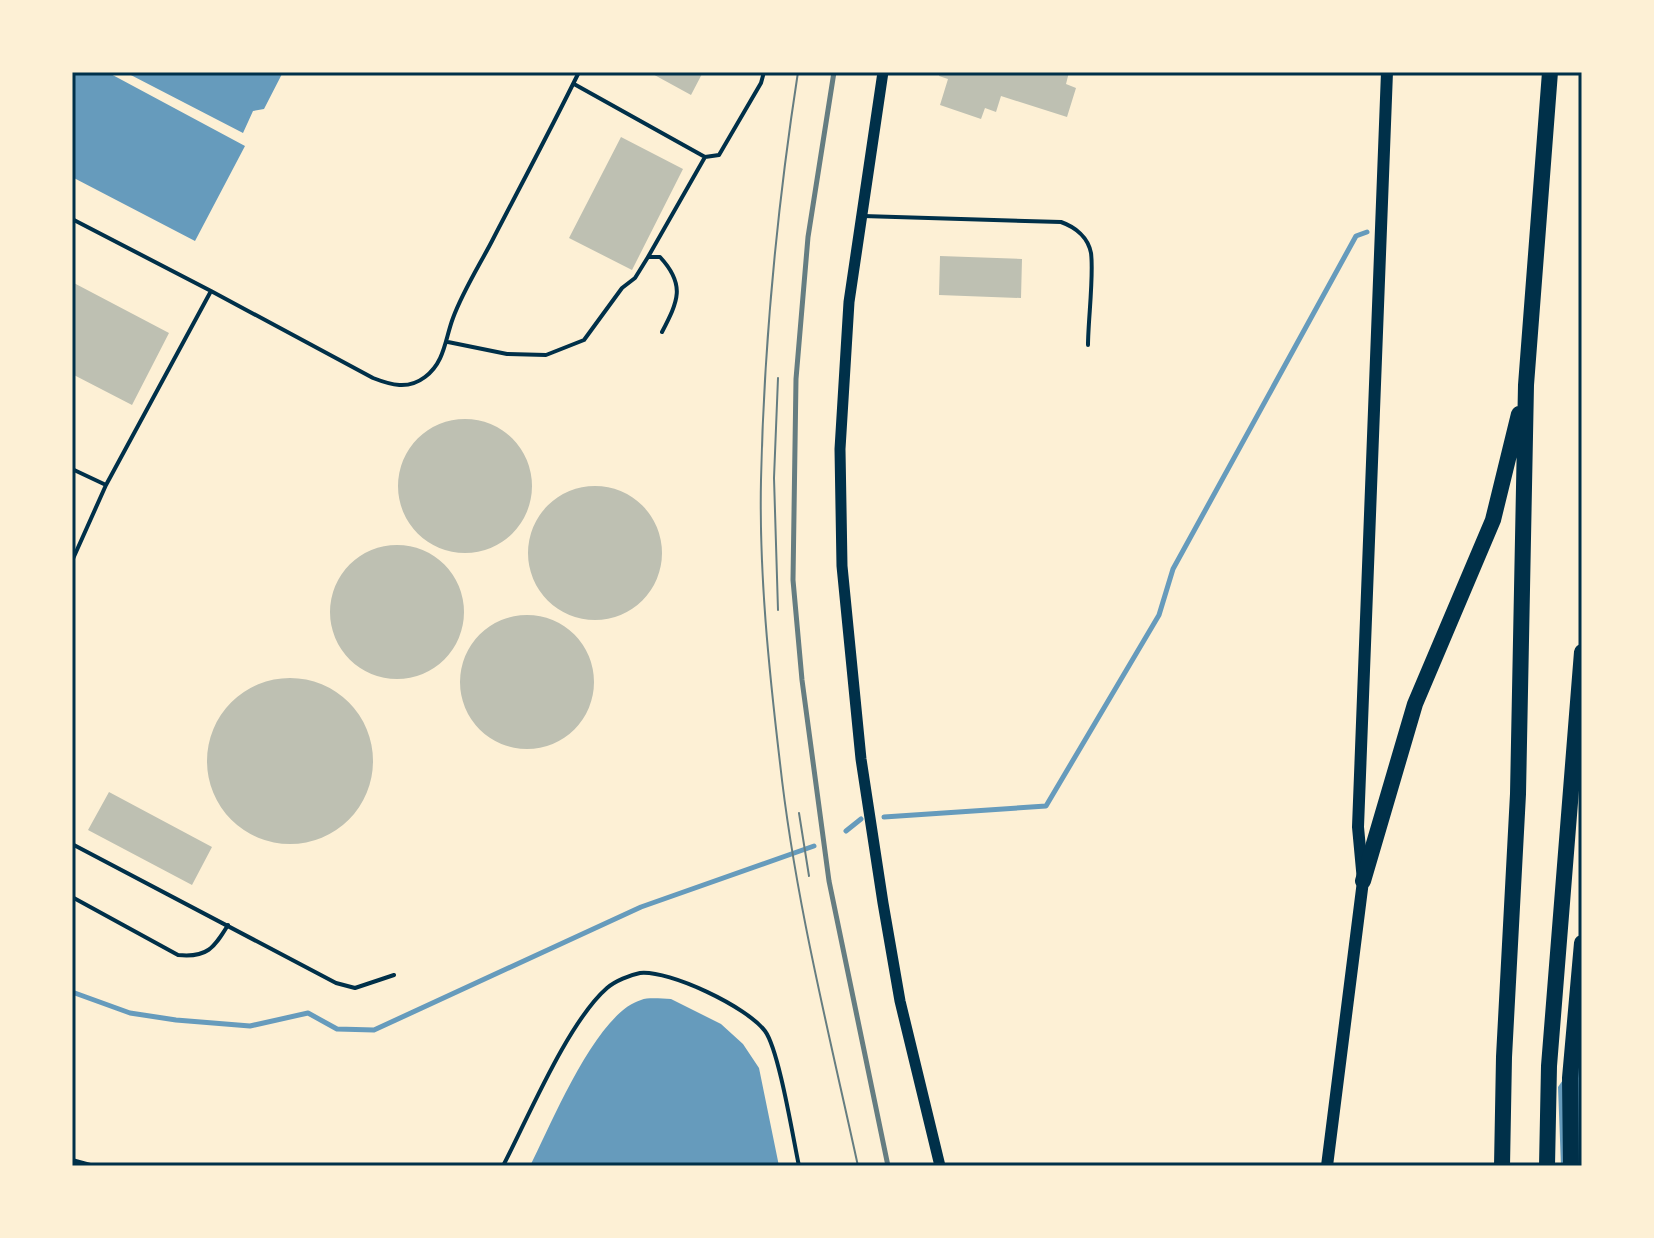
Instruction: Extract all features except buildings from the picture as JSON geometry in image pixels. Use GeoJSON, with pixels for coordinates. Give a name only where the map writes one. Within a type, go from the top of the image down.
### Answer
{"type":"FeatureCollection","features":[{"type":"Feature","properties":{"kind":"highway"},"geometry":{"type":"LineString","coordinates":[[1502,1166],[1504,1057],[1518,794],[1526,385],[1550,72]]}},
{"type":"Feature","properties":{"kind":"highway"},"geometry":{"type":"LineString","coordinates":[[1363,881],[1415,704],[1493,520],[1526,385]]}},
{"type":"Feature","properties":{"kind":"highway"},"geometry":{"type":"LineString","coordinates":[[1547,1166],[1549,1066],[1582,652]]}},
{"type":"Feature","properties":{"kind":"highway"},"geometry":{"type":"LineString","coordinates":[[1571,1166],[1570,1078],[1582,943]]}},
{"type":"Feature","properties":{"kind":"main road"},"geometry":{"type":"LineString","coordinates":[[1327,1166],[1363,881],[1358,827],[1387,72]]}},
{"type":"Feature","properties":{"kind":"street"},"geometry":{"type":"LineString","coordinates":[[883,72],[849,302],[840,449],[842,566],[861,759],[883,903],[900,1001],[940,1166]]}},
{"type":"Feature","properties":{"kind":"lane"},"geometry":{"type":"LineString","coordinates":[[72,219],[373,378],[393,385],[409,385],[424,378],[438,364],[465,293],[579,72]]}},
{"type":"Feature","properties":{"kind":"lane"},"geometry":{"type":"LineString","coordinates":[[574,84],[705,157],[719,155],[761,83],[764,72]]}},
{"type":"Feature","properties":{"kind":"lane"},"geometry":{"type":"LineString","coordinates":[[448,342],[507,354],[546,355],[584,340],[622,288],[635,278],[705,157]]}},
{"type":"Feature","properties":{"kind":"lane"},"geometry":{"type":"LineString","coordinates":[[861,216],[1061,222],[1071,225],[1080,232],[1091,254],[1088,345]]}},
{"type":"Feature","properties":{"kind":"lane"},"geometry":{"type":"LineString","coordinates":[[648,257],[660,257],[671,269],[677,285],[676,303],[662,332]]}},
{"type":"Feature","properties":{"kind":"lane"},"geometry":{"type":"LineString","coordinates":[[72,561],[106,485],[211,291]]}},
{"type":"Feature","properties":{"kind":"lane"},"geometry":{"type":"LineString","coordinates":[[72,469],[106,485]]}},
{"type":"Feature","properties":{"kind":"lane"},"geometry":{"type":"LineString","coordinates":[[72,844],[336,983],[355,988],[394,975]]}},
{"type":"Feature","properties":{"kind":"lane"},"geometry":{"type":"LineString","coordinates":[[72,897],[178,955],[194,957],[208,951],[228,925]]}},
{"type":"Feature","properties":{"kind":"lane"},"geometry":{"type":"LineString","coordinates":[[503,1166],[583,1016],[607,988],[640,973],[682,981],[744,1012],[766,1032],[777,1063],[799,1166]]}},
{"type":"Feature","properties":{"kind":"lane"},"geometry":{"type":"LineString","coordinates":[[72,1160],[94,1166]]}},
{"type":"Feature","properties":{"kind":"water"},"geometry":{"type":"Polygon","coordinates":[[[72,72],[107,72],[245,146],[195,241],[72,177],[72,72]]]}},
{"type":"Feature","properties":{"kind":"water"},"geometry":{"type":"Polygon","coordinates":[[[125,72],[283,72],[264,109],[253,111],[243,133],[125,72]]]}},
{"type":"Feature","properties":{"kind":"water"},"geometry":{"type":"Polygon","coordinates":[[[671,999],[721,1024],[743,1044],[759,1068],[779,1166],[530,1166],[576,1072],[608,1026],[624,1009],[641,1000],[671,999]]]}},
{"type":"Feature","properties":{"kind":"water"},"geometry":{"type":"Polygon","coordinates":[[[1572,1067],[1582,1067],[1582,1166],[1561,1166],[1558,1087],[1572,1067]]]}},
{"type":"Feature","properties":{"kind":"waterway"},"geometry":{"type":"LineString","coordinates":[[884,817],[1046,806],[1159,615],[1173,569],[1356,236],[1367,232]]}},
{"type":"Feature","properties":{"kind":"waterway"},"geometry":{"type":"LineString","coordinates":[[846,831],[861,819]]}},
{"type":"Feature","properties":{"kind":"waterway"},"geometry":{"type":"LineString","coordinates":[[72,992],[130,1013],[176,1020],[250,1026],[308,1013],[337,1029],[374,1030],[641,907],[814,846]]}},
{"type":"Feature","properties":{"kind":"tram line"},"geometry":{"type":"LineString","coordinates":[[798,72],[768,327],[761,480],[763,586],[776,728],[794,865],[858,1166]]}},
{"type":"Feature","properties":{"kind":"tram line"},"geometry":{"type":"LineString","coordinates":[[778,378],[774,478],[778,610]]}},
{"type":"Feature","properties":{"kind":"tram line"},"geometry":{"type":"LineString","coordinates":[[799,813],[809,876]]}},
{"type":"Feature","properties":{"kind":"railway"},"geometry":{"type":"LineString","coordinates":[[834,72],[808,237],[796,379],[793,580],[802,680],[829,881],[888,1166]]}}]}
